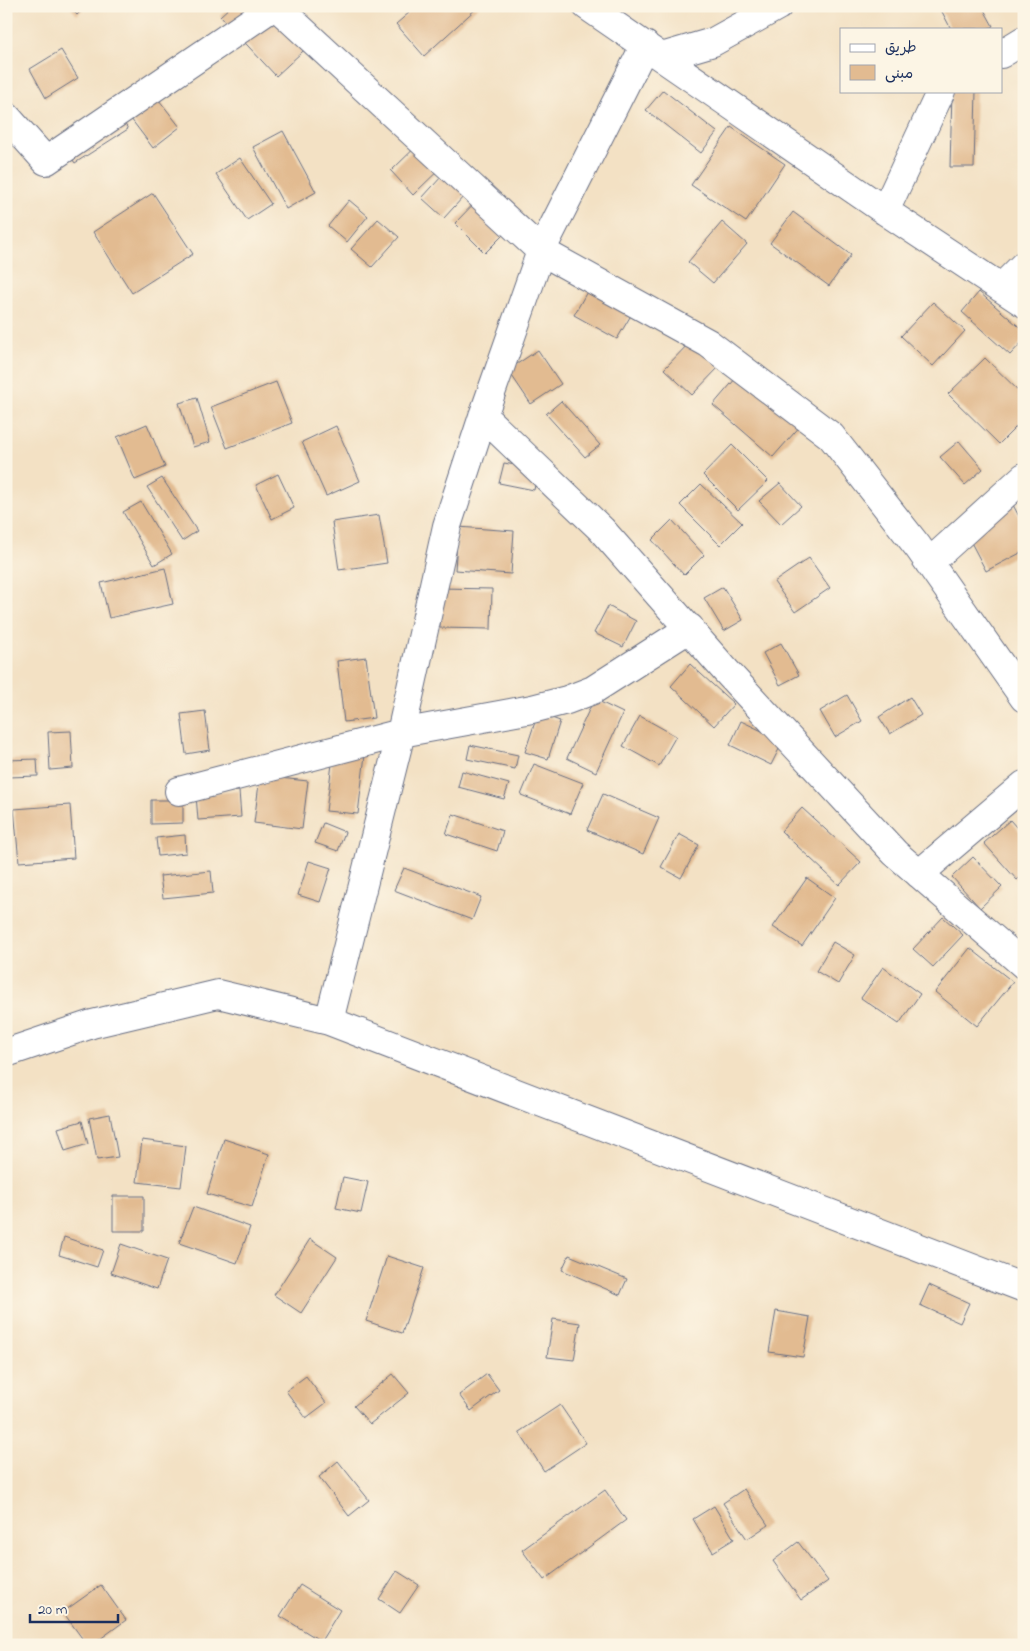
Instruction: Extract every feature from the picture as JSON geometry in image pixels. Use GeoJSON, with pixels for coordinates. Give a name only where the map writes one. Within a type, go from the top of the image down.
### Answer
{"type":"FeatureCollection","features":[{"type":"Feature","properties":{"kind":"street"},"geometry":{"type":"LineString","coordinates":[[6,116],[46,161],[275,6],[541,251],[708,344],[831,436],[929,563],[1024,698]]}},
{"type":"Feature","properties":{"kind":"street"},"geometry":{"type":"LineString","coordinates":[[587,6],[1024,303]]}},
{"type":"Feature","properties":{"kind":"street"},"geometry":{"type":"LineString","coordinates":[[653,51],[713,42],[778,6]]}},
{"type":"Feature","properties":{"kind":"street"},"geometry":{"type":"LineString","coordinates":[[1002,53],[1024,40]]}},
{"type":"Feature","properties":{"kind":"street"},"geometry":{"type":"LineString","coordinates":[[329,1021],[401,733],[446,526],[541,251],[653,51]]}},
{"type":"Feature","properties":{"kind":"street"},"geometry":{"type":"LineString","coordinates":[[885,210],[941,92]]}},
{"type":"Feature","properties":{"kind":"street"},"geometry":{"type":"LineString","coordinates":[[1002,288],[1024,265]]}},
{"type":"Feature","properties":{"kind":"street"},"geometry":{"type":"LineString","coordinates":[[483,416],[601,529],[726,670],[895,853],[1024,965]]}},
{"type":"Feature","properties":{"kind":"street"},"geometry":{"type":"LineString","coordinates":[[929,563],[1024,476]]}},
{"type":"Feature","properties":{"kind":"street"},"geometry":{"type":"LineString","coordinates":[[179,791],[401,733],[532,710],[593,690],[690,628]]}},
{"type":"Feature","properties":{"kind":"street"},"geometry":{"type":"LineString","coordinates":[[919,874],[1024,785]]}},
{"type":"Feature","properties":{"kind":"street"},"geometry":{"type":"LineString","coordinates":[[6,1053],[92,1024],[218,994],[329,1021],[1024,1288]]}},
{"type":"Feature","properties":{"kind":"building"},"geometry":{"type":"Polygon","coordinates":[[[69,6],[86,6],[77,15],[69,6]]]}},
{"type":"Feature","properties":{"kind":"building"},"geometry":{"type":"Polygon","coordinates":[[[231,6],[282,6],[314,41],[276,76],[220,16],[231,6]]]}},
{"type":"Feature","properties":{"kind":"building"},"geometry":{"type":"Polygon","coordinates":[[[417,6],[479,6],[424,56],[396,24],[417,6]]]}},
{"type":"Feature","properties":{"kind":"building"},"geometry":{"type":"Polygon","coordinates":[[[939,6],[982,6],[993,26],[990,28],[950,28],[939,6]]]}},
{"type":"Feature","properties":{"kind":"building"},"geometry":{"type":"Polygon","coordinates":[[[61,50],[78,78],[46,98],[30,69],[61,50]]]}},
{"type":"Feature","properties":{"kind":"building"},"geometry":{"type":"Polygon","coordinates":[[[663,90],[717,132],[701,153],[646,110],[663,90]]]}},
{"type":"Feature","properties":{"kind":"building"},"geometry":{"type":"Polygon","coordinates":[[[152,91],[180,127],[153,148],[125,111],[152,91]]]}},
{"type":"Feature","properties":{"kind":"building"},"geometry":{"type":"Polygon","coordinates":[[[952,92],[976,92],[974,167],[950,167],[952,92]]]}},
{"type":"Feature","properties":{"kind":"building"},"geometry":{"type":"Polygon","coordinates":[[[112,104],[128,129],[75,163],[59,139],[112,104]]]}},
{"type":"Feature","properties":{"kind":"building"},"geometry":{"type":"Polygon","coordinates":[[[731,127],[785,164],[746,222],[691,185],[731,127]]]}},
{"type":"Feature","properties":{"kind":"building"},"geometry":{"type":"Polygon","coordinates":[[[283,131],[316,192],[286,209],[253,147],[283,131]]]}},
{"type":"Feature","properties":{"kind":"building"},"geometry":{"type":"Polygon","coordinates":[[[428,135],[451,158],[413,195],[391,171],[428,135]]]}},
{"type":"Feature","properties":{"kind":"building"},"geometry":{"type":"Polygon","coordinates":[[[240,158],[271,204],[247,220],[216,174],[240,158]]]}},
{"type":"Feature","properties":{"kind":"building"},"geometry":{"type":"Polygon","coordinates":[[[452,165],[474,185],[444,218],[422,198],[452,165]]]}},
{"type":"Feature","properties":{"kind":"building"},"geometry":{"type":"Polygon","coordinates":[[[485,192],[516,222],[485,253],[455,223],[485,192]]]}},
{"type":"Feature","properties":{"kind":"building"},"geometry":{"type":"Polygon","coordinates":[[[153,193],[193,254],[132,293],[93,232],[153,193]]]}},
{"type":"Feature","properties":{"kind":"building"},"geometry":{"type":"Polygon","coordinates":[[[349,200],[368,216],[347,242],[328,226],[349,200]]]}},
{"type":"Feature","properties":{"kind":"building"},"geometry":{"type":"Polygon","coordinates":[[[793,212],[851,255],[829,286],[770,243],[793,212]]]}},
{"type":"Feature","properties":{"kind":"building"},"geometry":{"type":"Polygon","coordinates":[[[378,219],[399,237],[372,267],[351,249],[378,219]]]}},
{"type":"Feature","properties":{"kind":"building"},"geometry":{"type":"Polygon","coordinates":[[[722,222],[747,244],[713,283],[688,262],[722,222]]]}},
{"type":"Feature","properties":{"kind":"building"},"geometry":{"type":"Polygon","coordinates":[[[599,270],[643,295],[617,339],[574,315],[599,270]]]}},
{"type":"Feature","properties":{"kind":"building"},"geometry":{"type":"Polygon","coordinates":[[[979,292],[1024,331],[1024,340],[1010,355],[962,312],[979,292]]]}},
{"type":"Feature","properties":{"kind":"building"},"geometry":{"type":"Polygon","coordinates":[[[933,302],[965,331],[933,366],[901,336],[933,302]]]}},
{"type":"Feature","properties":{"kind":"building"},"geometry":{"type":"Polygon","coordinates":[[[693,339],[720,366],[692,395],[664,369],[693,339]]]}},
{"type":"Feature","properties":{"kind":"building"},"geometry":{"type":"Polygon","coordinates":[[[538,350],[561,384],[531,404],[508,370],[538,350]]]}},
{"type":"Feature","properties":{"kind":"building"},"geometry":{"type":"Polygon","coordinates":[[[985,358],[1024,396],[1024,419],[999,444],[948,394],[985,358]]]}},
{"type":"Feature","properties":{"kind":"building"},"geometry":{"type":"Polygon","coordinates":[[[742,371],[802,424],[773,457],[713,405],[742,371]]]}},
{"type":"Feature","properties":{"kind":"building"},"geometry":{"type":"Polygon","coordinates":[[[276,382],[292,423],[227,448],[211,407],[276,382]]]}},
{"type":"Feature","properties":{"kind":"building"},"geometry":{"type":"Polygon","coordinates":[[[197,398],[210,442],[193,447],[179,403],[197,398]]]}},
{"type":"Feature","properties":{"kind":"building"},"geometry":{"type":"Polygon","coordinates":[[[561,401],[600,445],[585,457],[546,414],[561,401]]]}},
{"type":"Feature","properties":{"kind":"building"},"geometry":{"type":"Polygon","coordinates":[[[147,424],[165,467],[135,480],[117,437],[147,424]]]}},
{"type":"Feature","properties":{"kind":"building"},"geometry":{"type":"Polygon","coordinates":[[[336,426],[360,481],[326,496],[302,442],[336,426]]]}},
{"type":"Feature","properties":{"kind":"building"},"geometry":{"type":"Polygon","coordinates":[[[959,441],[983,469],[965,485],[940,457],[959,441]]]}},
{"type":"Feature","properties":{"kind":"building"},"geometry":{"type":"Polygon","coordinates":[[[732,445],[768,481],[738,510],[703,475],[732,445]]]}},
{"type":"Feature","properties":{"kind":"building"},"geometry":{"type":"Polygon","coordinates":[[[504,463],[538,469],[534,490],[499,483],[504,463]]]}},
{"type":"Feature","properties":{"kind":"building"},"geometry":{"type":"Polygon","coordinates":[[[278,474],[294,508],[272,519],[256,485],[278,474]]]}},
{"type":"Feature","properties":{"kind":"building"},"geometry":{"type":"Polygon","coordinates":[[[162,478],[197,531],[182,541],[147,487],[162,478]]]}},
{"type":"Feature","properties":{"kind":"building"},"geometry":{"type":"Polygon","coordinates":[[[780,483],[801,506],[781,524],[759,501],[780,483]]]}},
{"type":"Feature","properties":{"kind":"building"},"geometry":{"type":"Polygon","coordinates":[[[701,484],[742,523],[720,545],[680,505],[701,484]]]}},
{"type":"Feature","properties":{"kind":"building"},"geometry":{"type":"Polygon","coordinates":[[[141,502],[172,554],[154,565],[123,512],[141,502]]]}},
{"type":"Feature","properties":{"kind":"building"},"geometry":{"type":"Polygon","coordinates":[[[1012,503],[1024,526],[1024,551],[986,571],[964,529],[1012,503]]]}},
{"type":"Feature","properties":{"kind":"building"},"geometry":{"type":"Polygon","coordinates":[[[379,515],[387,563],[339,570],[332,522],[379,515]]]}},
{"type":"Feature","properties":{"kind":"building"},"geometry":{"type":"Polygon","coordinates":[[[672,520],[704,555],[684,575],[652,540],[672,520]]]}},
{"type":"Feature","properties":{"kind":"building"},"geometry":{"type":"Polygon","coordinates":[[[458,527],[514,531],[511,574],[455,570],[458,527]]]}},
{"type":"Feature","properties":{"kind":"building"},"geometry":{"type":"Polygon","coordinates":[[[809,558],[830,588],[795,612],[774,582],[809,558]]]}},
{"type":"Feature","properties":{"kind":"building"},"geometry":{"type":"Polygon","coordinates":[[[165,568],[173,604],[109,618],[101,583],[165,568]]]}},
{"type":"Feature","properties":{"kind":"building"},"geometry":{"type":"Polygon","coordinates":[[[723,587],[743,620],[724,631],[704,598],[723,587]]]}},
{"type":"Feature","properties":{"kind":"building"},"geometry":{"type":"Polygon","coordinates":[[[441,588],[492,589],[491,629],[440,628],[441,588]]]}},
{"type":"Feature","properties":{"kind":"building"},"geometry":{"type":"Polygon","coordinates":[[[608,606],[636,621],[623,647],[594,633],[608,606]]]}},
{"type":"Feature","properties":{"kind":"building"},"geometry":{"type":"Polygon","coordinates":[[[781,643],[799,675],[780,685],[763,653],[781,643]]]}},
{"type":"Feature","properties":{"kind":"building"},"geometry":{"type":"Polygon","coordinates":[[[366,657],[374,718],[344,722],[337,661],[366,657]]]}},
{"type":"Feature","properties":{"kind":"building"},"geometry":{"type":"Polygon","coordinates":[[[690,664],[734,704],[714,726],[671,686],[690,664]]]}},
{"type":"Feature","properties":{"kind":"building"},"geometry":{"type":"Polygon","coordinates":[[[847,695],[862,721],[835,737],[820,711],[847,695]]]}},
{"type":"Feature","properties":{"kind":"building"},"geometry":{"type":"Polygon","coordinates":[[[910,697],[921,715],[890,734],[879,717],[910,697]]]}},
{"type":"Feature","properties":{"kind":"building"},"geometry":{"type":"Polygon","coordinates":[[[594,699],[623,713],[596,772],[567,758],[594,699]]]}},
{"type":"Feature","properties":{"kind":"building"},"geometry":{"type":"Polygon","coordinates":[[[205,711],[210,750],[186,754],[181,714],[205,711]]]}},
{"type":"Feature","properties":{"kind":"building"},"geometry":{"type":"Polygon","coordinates":[[[538,713],[560,721],[548,759],[525,752],[538,713]]]}},
{"type":"Feature","properties":{"kind":"building"},"geometry":{"type":"Polygon","coordinates":[[[640,716],[676,736],[659,766],[623,746],[640,716]]]}},
{"type":"Feature","properties":{"kind":"building"},"geometry":{"type":"Polygon","coordinates":[[[741,721],[783,741],[771,765],[730,745],[741,721]]]}},
{"type":"Feature","properties":{"kind":"building"},"geometry":{"type":"Polygon","coordinates":[[[71,731],[73,768],[50,770],[48,732],[71,731]]]}},
{"type":"Feature","properties":{"kind":"building"},"geometry":{"type":"Polygon","coordinates":[[[470,745],[518,755],[515,769],[467,759],[470,745]]]}},
{"type":"Feature","properties":{"kind":"building"},"geometry":{"type":"Polygon","coordinates":[[[365,755],[358,814],[326,811],[333,756],[365,755]]]}},
{"type":"Feature","properties":{"kind":"building"},"geometry":{"type":"Polygon","coordinates":[[[37,759],[38,776],[8,777],[7,760],[37,759]]]}},
{"type":"Feature","properties":{"kind":"building"},"geometry":{"type":"Polygon","coordinates":[[[534,764],[583,783],[570,814],[521,795],[534,764]]]}},
{"type":"Feature","properties":{"kind":"building"},"geometry":{"type":"Polygon","coordinates":[[[462,771],[509,784],[504,799],[458,787],[462,771]]]}},
{"type":"Feature","properties":{"kind":"building"},"geometry":{"type":"Polygon","coordinates":[[[260,776],[308,781],[302,829],[254,823],[260,776]]]}},
{"type":"Feature","properties":{"kind":"building"},"geometry":{"type":"Polygon","coordinates":[[[239,791],[241,817],[198,820],[196,795],[239,791]]]}},
{"type":"Feature","properties":{"kind":"building"},"geometry":{"type":"Polygon","coordinates":[[[603,794],[659,818],[643,854],[587,830],[603,794]]]}},
{"type":"Feature","properties":{"kind":"building"},"geometry":{"type":"Polygon","coordinates":[[[151,800],[183,800],[183,823],[151,824],[151,800]]]}},
{"type":"Feature","properties":{"kind":"building"},"geometry":{"type":"Polygon","coordinates":[[[70,805],[74,858],[19,862],[14,809],[70,805]]]}},
{"type":"Feature","properties":{"kind":"building"},"geometry":{"type":"Polygon","coordinates":[[[802,808],[861,862],[839,885],[781,831],[802,808]]]}},
{"type":"Feature","properties":{"kind":"building"},"geometry":{"type":"Polygon","coordinates":[[[453,814],[503,831],[497,851],[446,834],[453,814]]]}},
{"type":"Feature","properties":{"kind":"building"},"geometry":{"type":"Polygon","coordinates":[[[1010,820],[1024,836],[1024,874],[1017,880],[984,843],[1010,820]]]}},
{"type":"Feature","properties":{"kind":"building"},"geometry":{"type":"Polygon","coordinates":[[[323,823],[345,832],[338,851],[315,843],[323,823]]]}},
{"type":"Feature","properties":{"kind":"building"},"geometry":{"type":"Polygon","coordinates":[[[679,834],[699,845],[681,878],[661,867],[679,834]]]}},
{"type":"Feature","properties":{"kind":"building"},"geometry":{"type":"Polygon","coordinates":[[[185,835],[186,853],[158,856],[156,838],[185,835]]]}},
{"type":"Feature","properties":{"kind":"building"},"geometry":{"type":"Polygon","coordinates":[[[973,857],[1002,887],[980,908],[952,877],[973,857]]]}},
{"type":"Feature","properties":{"kind":"building"},"geometry":{"type":"Polygon","coordinates":[[[309,861],[331,868],[320,902],[298,895],[309,861]]]}},
{"type":"Feature","properties":{"kind":"building"},"geometry":{"type":"Polygon","coordinates":[[[404,868],[481,897],[472,920],[394,890],[404,868]]]}},
{"type":"Feature","properties":{"kind":"building"},"geometry":{"type":"Polygon","coordinates":[[[211,871],[213,893],[163,898],[160,876],[211,871]]]}},
{"type":"Feature","properties":{"kind":"building"},"geometry":{"type":"Polygon","coordinates":[[[807,878],[835,898],[802,946],[773,927],[807,878]]]}},
{"type":"Feature","properties":{"kind":"building"},"geometry":{"type":"Polygon","coordinates":[[[943,917],[963,935],[933,967],[913,949],[943,917]]]}},
{"type":"Feature","properties":{"kind":"building"},"geometry":{"type":"Polygon","coordinates":[[[833,942],[855,955],[838,984],[816,971],[833,942]]]}},
{"type":"Feature","properties":{"kind":"building"},"geometry":{"type":"Polygon","coordinates":[[[970,948],[1013,982],[977,1026],[935,992],[970,948]]]}},
{"type":"Feature","properties":{"kind":"building"},"geometry":{"type":"Polygon","coordinates":[[[883,967],[920,994],[899,1024],[861,998],[883,967]]]}},
{"type":"Feature","properties":{"kind":"building"},"geometry":{"type":"Polygon","coordinates":[[[110,1114],[118,1157],[97,1160],[89,1118],[110,1114]]]}},
{"type":"Feature","properties":{"kind":"building"},"geometry":{"type":"Polygon","coordinates":[[[82,1121],[88,1144],[65,1151],[58,1128],[82,1121]]]}},
{"type":"Feature","properties":{"kind":"building"},"geometry":{"type":"Polygon","coordinates":[[[224,1139],[269,1154],[252,1207],[207,1194],[224,1139]]]}},
{"type":"Feature","properties":{"kind":"building"},"geometry":{"type":"Polygon","coordinates":[[[142,1140],[186,1146],[181,1187],[137,1182],[142,1140]]]}},
{"type":"Feature","properties":{"kind":"building"},"geometry":{"type":"Polygon","coordinates":[[[343,1177],[368,1182],[361,1213],[336,1208],[343,1177]]]}},
{"type":"Feature","properties":{"kind":"building"},"geometry":{"type":"Polygon","coordinates":[[[113,1196],[144,1196],[144,1231],[113,1231],[113,1196]]]}},
{"type":"Feature","properties":{"kind":"building"},"geometry":{"type":"Polygon","coordinates":[[[193,1207],[250,1227],[237,1263],[179,1243],[193,1207]]]}},
{"type":"Feature","properties":{"kind":"building"},"geometry":{"type":"Polygon","coordinates":[[[64,1237],[103,1250],[97,1267],[59,1255],[64,1237]]]}},
{"type":"Feature","properties":{"kind":"building"},"geometry":{"type":"Polygon","coordinates":[[[310,1239],[337,1257],[301,1313],[274,1295],[310,1239]]]}},
{"type":"Feature","properties":{"kind":"building"},"geometry":{"type":"Polygon","coordinates":[[[121,1244],[167,1260],[157,1289],[111,1273],[121,1244]]]}},
{"type":"Feature","properties":{"kind":"building"},"geometry":{"type":"Polygon","coordinates":[[[569,1255],[627,1279],[620,1295],[562,1270],[569,1255]]]}},
{"type":"Feature","properties":{"kind":"building"},"geometry":{"type":"Polygon","coordinates":[[[387,1256],[424,1268],[402,1333],[366,1321],[387,1256]]]}},
{"type":"Feature","properties":{"kind":"building"},"geometry":{"type":"Polygon","coordinates":[[[929,1285],[969,1303],[960,1323],[920,1305],[929,1285]]]}},
{"type":"Feature","properties":{"kind":"building"},"geometry":{"type":"Polygon","coordinates":[[[776,1311],[810,1317],[803,1357],[769,1352],[776,1311]]]}},
{"type":"Feature","properties":{"kind":"building"},"geometry":{"type":"Polygon","coordinates":[[[553,1319],[580,1323],[574,1360],[547,1357],[553,1319]]]}},
{"type":"Feature","properties":{"kind":"building"},"geometry":{"type":"Polygon","coordinates":[[[393,1374],[409,1393],[370,1424],[354,1406],[393,1374]]]}},
{"type":"Feature","properties":{"kind":"building"},"geometry":{"type":"Polygon","coordinates":[[[487,1374],[499,1390],[471,1411],[459,1395],[487,1374]]]}},
{"type":"Feature","properties":{"kind":"building"},"geometry":{"type":"Polygon","coordinates":[[[306,1376],[326,1403],[306,1418],[286,1391],[306,1376]]]}},
{"type":"Feature","properties":{"kind":"building"},"geometry":{"type":"Polygon","coordinates":[[[560,1405],[586,1443],[544,1471],[519,1432],[560,1405]]]}},
{"type":"Feature","properties":{"kind":"building"},"geometry":{"type":"Polygon","coordinates":[[[338,1461],[369,1500],[349,1516],[319,1477],[338,1461]]]}},
{"type":"Feature","properties":{"kind":"building"},"geometry":{"type":"Polygon","coordinates":[[[744,1489],[768,1525],[747,1539],[723,1503],[744,1489]]]}},
{"type":"Feature","properties":{"kind":"building"},"geometry":{"type":"Polygon","coordinates":[[[605,1490],[626,1520],[544,1580],[522,1550],[605,1490]]]}},
{"type":"Feature","properties":{"kind":"building"},"geometry":{"type":"Polygon","coordinates":[[[714,1506],[734,1539],[713,1552],[693,1519],[714,1506]]]}},
{"type":"Feature","properties":{"kind":"building"},"geometry":{"type":"Polygon","coordinates":[[[798,1542],[828,1581],[801,1600],[773,1561],[798,1542]]]}},
{"type":"Feature","properties":{"kind":"building"},"geometry":{"type":"Polygon","coordinates":[[[397,1571],[419,1585],[400,1613],[379,1599],[397,1571]]]}},
{"type":"Feature","properties":{"kind":"building"},"geometry":{"type":"Polygon","coordinates":[[[101,1585],[126,1620],[92,1645],[87,1645],[63,1612],[101,1585]]]}},
{"type":"Feature","properties":{"kind":"building"},"geometry":{"type":"Polygon","coordinates":[[[300,1585],[340,1610],[321,1641],[280,1616],[300,1585]]]}}]}
